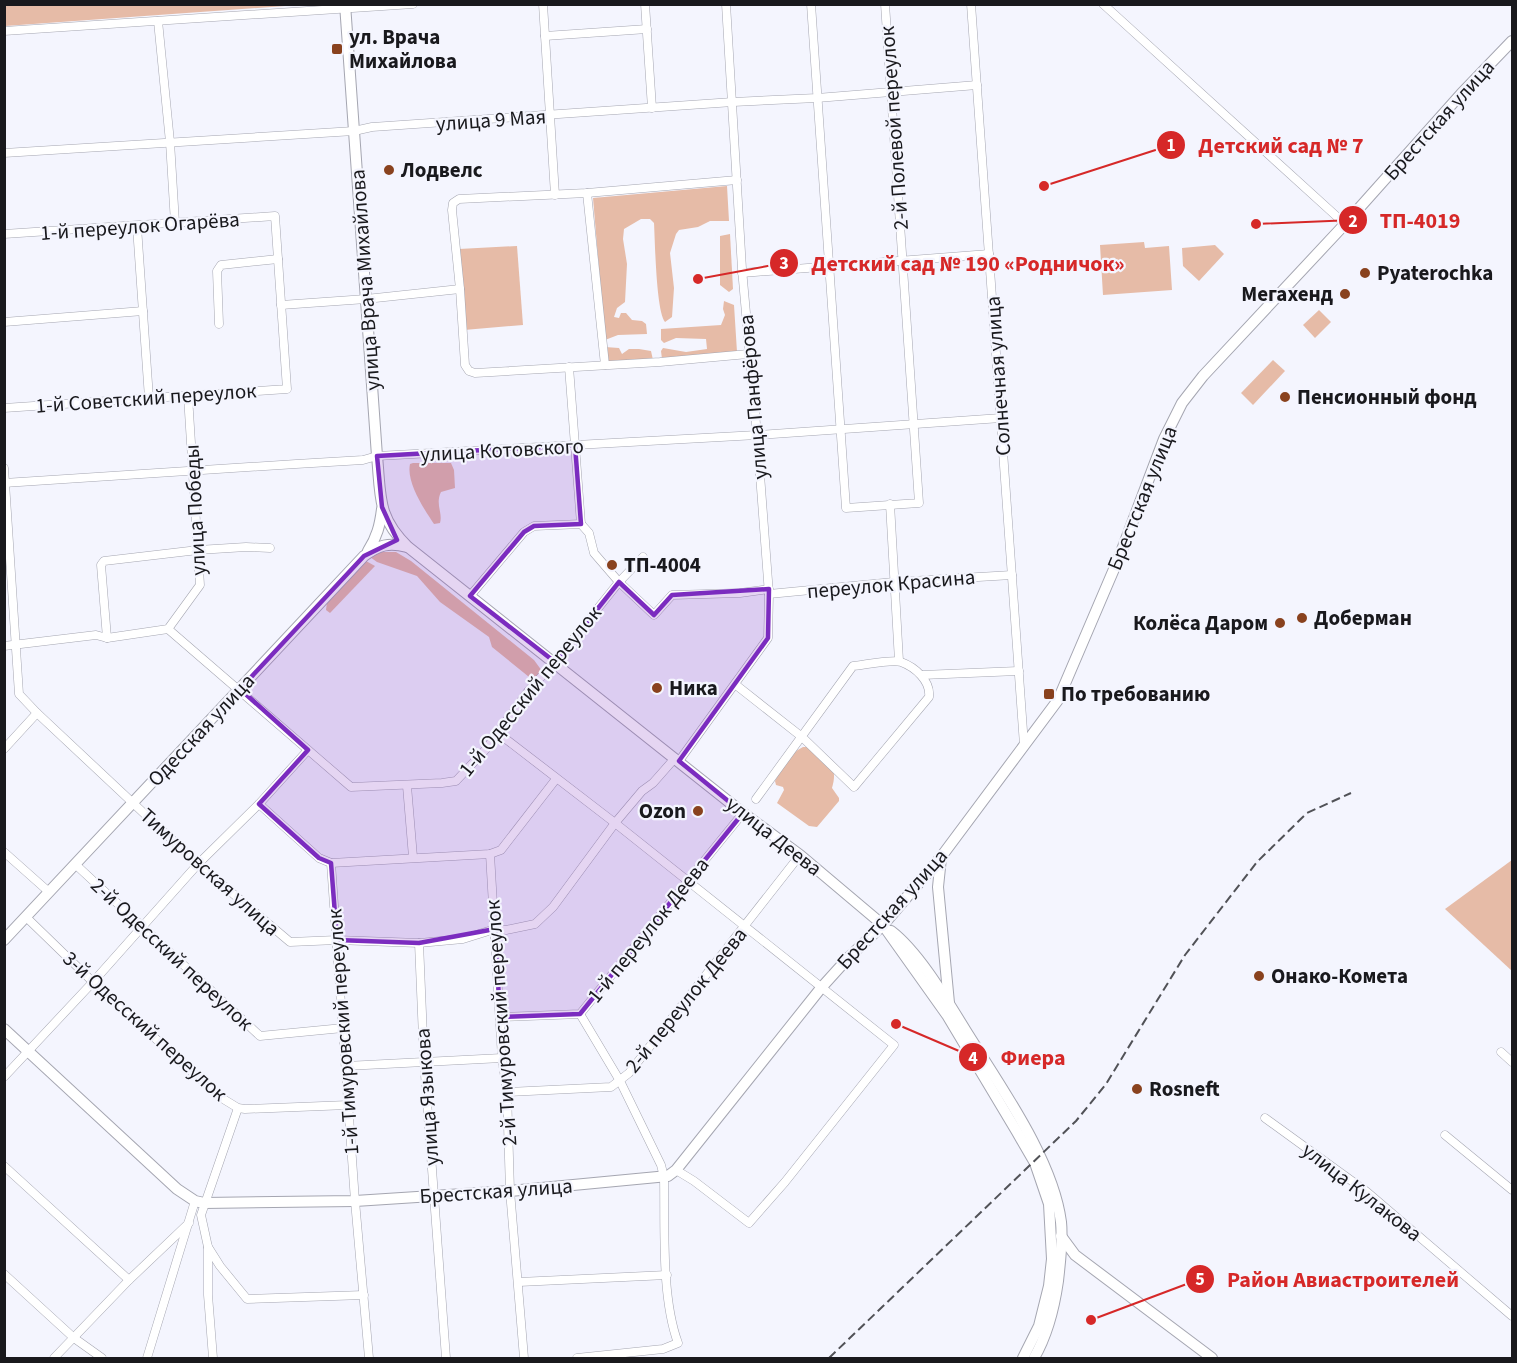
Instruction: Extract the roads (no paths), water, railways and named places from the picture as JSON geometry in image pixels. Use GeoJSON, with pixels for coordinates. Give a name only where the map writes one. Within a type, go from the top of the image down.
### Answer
{"type":"FeatureCollection","features":[{"type":"Feature","properties":{"kind":"main road","name":"улица Врача Михайлова"},"geometry":{"type":"LineString","coordinates":[[345,7],[382,507],[393,532],[408,547]]}},
{"type":"Feature","properties":{"kind":"main road","name":"Брестская улица"},"geometry":{"type":"LineString","coordinates":[[200,1202],[355,1201],[510,1191],[664,1177],[676,1170],[821,988],[883,925],[941,857],[1058,700],[1120,555],[1164,439],[1182,403],[1203,376],[1346,224],[1461,94],[1512,41]]}},
{"type":"Feature","properties":{"kind":"main road"},"geometry":{"type":"LineString","coordinates":[[364,556],[374,542],[380,526],[382,507]]}},
{"type":"Feature","properties":{"kind":"main road","name":"Одесская улица"},"geometry":{"type":"LineString","coordinates":[[4,940],[364,556],[385,544],[408,547]]}},
{"type":"Feature","properties":{"kind":"main road","name":"улица Деева"},"geometry":{"type":"LineString","coordinates":[[408,547],[743,813],[800,855],[883,925],[947,1015],[1012,1123],[1035,1163],[1049,1204],[1052,1259],[1049,1286],[1039,1326],[1023,1359]]}},
{"type":"Feature","properties":{"kind":"main road"},"geometry":{"type":"LineString","coordinates":[[941,857],[938,887],[950,1005]]}},
{"type":"Feature","properties":{"kind":"main road"},"geometry":{"type":"LineString","coordinates":[[883,925],[904,941],[950,1005],[1022,1122],[1043,1162],[1056,1196],[1061,1236],[1058,1280],[1051,1323],[1034,1359]]}},
{"type":"Feature","properties":{"kind":"main road"},"geometry":{"type":"LineString","coordinates":[[4,1029],[177,1189],[200,1202]]}},
{"type":"Feature","properties":{"kind":"main road"},"geometry":{"type":"LineString","coordinates":[[1061,1236],[1075,1255],[1212,1359]]}},
{"type":"Feature","properties":{"kind":"main road"},"geometry":{"type":"LineString","coordinates":[[1058,1280],[1075,1255]]}},
{"type":"Feature","properties":{"kind":"street"},"geometry":{"type":"LineString","coordinates":[[4,31],[413,4]]}},
{"type":"Feature","properties":{"kind":"street"},"geometry":{"type":"LineString","coordinates":[[543,4],[552,116],[555,195]]}},
{"type":"Feature","properties":{"kind":"street"},"geometry":{"type":"LineString","coordinates":[[645,4],[652,108]]}},
{"type":"Feature","properties":{"kind":"street","name":"улица Панфёрова"},"geometry":{"type":"LineString","coordinates":[[677,760],[736,685],[768,638],[769,591],[742,273],[726,4]]}},
{"type":"Feature","properties":{"kind":"street"},"geometry":{"type":"LineString","coordinates":[[811,4],[846,508],[890,504],[899,661]]}},
{"type":"Feature","properties":{"kind":"street","name":"2-й Полевой переулок"},"geometry":{"type":"LineString","coordinates":[[885,4],[919,503],[890,504]]}},
{"type":"Feature","properties":{"kind":"street","name":"Солнечная улица"},"geometry":{"type":"LineString","coordinates":[[971,4],[1024,747]]}},
{"type":"Feature","properties":{"kind":"street"},"geometry":{"type":"LineString","coordinates":[[1102,4],[1346,224]]}},
{"type":"Feature","properties":{"kind":"street"},"geometry":{"type":"LineString","coordinates":[[158,21],[170,142],[175,223]]}},
{"type":"Feature","properties":{"kind":"street"},"geometry":{"type":"LineString","coordinates":[[545,36],[647,28]]}},
{"type":"Feature","properties":{"kind":"street","name":"улица 9 Мая"},"geometry":{"type":"LineString","coordinates":[[4,153],[354,131],[372,127],[817,98],[977,85]]}},
{"type":"Feature","properties":{"kind":"street"},"geometry":{"type":"LineString","coordinates":[[737,180],[588,193],[459,199],[453,203],[465,365],[469,371],[475,373],[748,354]]}},
{"type":"Feature","properties":{"kind":"street"},"geometry":{"type":"LineString","coordinates":[[588,193],[604,365]]}},
{"type":"Feature","properties":{"kind":"street","name":"1-й переулок Огарёва"},"geometry":{"type":"LineString","coordinates":[[4,234],[275,216],[278,259]]}},
{"type":"Feature","properties":{"kind":"street"},"geometry":{"type":"LineString","coordinates":[[136,226],[149,398]]}},
{"type":"Feature","properties":{"kind":"street"},"geometry":{"type":"LineString","coordinates":[[742,273],[989,254]]}},
{"type":"Feature","properties":{"kind":"street"},"geometry":{"type":"LineString","coordinates":[[219,324],[217,271],[221,265],[278,259],[281,305],[460,289]]}},
{"type":"Feature","properties":{"kind":"street","name":"1-й Советский переулок"},"geometry":{"type":"LineString","coordinates":[[4,408],[287,389],[281,305]]}},
{"type":"Feature","properties":{"kind":"street"},"geometry":{"type":"LineString","coordinates":[[4,322],[143,311]]}},
{"type":"Feature","properties":{"kind":"street"},"geometry":{"type":"LineString","coordinates":[[470,596],[524,532],[534,526],[581,524],[569,367]]}},
{"type":"Feature","properties":{"kind":"street","name":"улица Победы"},"geometry":{"type":"LineString","coordinates":[[168,629],[200,585],[188,396]]}},
{"type":"Feature","properties":{"kind":"street","name":"улица Котовского"},"geometry":{"type":"LineString","coordinates":[[5,483],[193,472],[377,456],[840,430],[1001,418]]}},
{"type":"Feature","properties":{"kind":"street"},"geometry":{"type":"LineString","coordinates":[[4,468],[17,645]]}},
{"type":"Feature","properties":{"kind":"street","name":"переулок Красина"},"geometry":{"type":"LineString","coordinates":[[581,524],[589,533],[594,554],[619,582],[654,615],[672,595],[740,593],[1012,575]]}},
{"type":"Feature","properties":{"kind":"street"},"geometry":{"type":"LineString","coordinates":[[107,638],[101,565],[104,561],[246,546],[270,548]]}},
{"type":"Feature","properties":{"kind":"street","name":"1-й Одесский переулок"},"geometry":{"type":"LineString","coordinates":[[168,629],[351,787],[407,786],[456,781],[486,749],[529,690],[555,662],[619,582],[643,557]]}},
{"type":"Feature","properties":{"kind":"street"},"geometry":{"type":"LineString","coordinates":[[4,646],[96,635],[107,638],[168,629]]}},
{"type":"Feature","properties":{"kind":"street","name":"Тимуровская улица"},"geometry":{"type":"LineString","coordinates":[[17,645],[20,694],[37,713],[198,864],[290,942],[337,940],[419,943],[463,939],[495,929],[506,930],[535,924],[553,907],[615,823],[642,791],[677,760]]}},
{"type":"Feature","properties":{"kind":"street"},"geometry":{"type":"LineString","coordinates":[[736,685],[802,737],[854,787],[929,697],[930,689],[922,675],[899,661],[853,666],[802,737],[756,799]]}},
{"type":"Feature","properties":{"kind":"street"},"geometry":{"type":"LineString","coordinates":[[922,675],[1019,671]]}},
{"type":"Feature","properties":{"kind":"street"},"geometry":{"type":"LineString","coordinates":[[4,749],[37,713]]}},
{"type":"Feature","properties":{"kind":"street"},"geometry":{"type":"LineString","coordinates":[[498,733],[894,1045],[785,1182],[749,1223],[676,1170]]}},
{"type":"Feature","properties":{"kind":"street"},"geometry":{"type":"LineString","coordinates":[[4,1077],[93,982],[198,864],[259,804],[308,750]]}},
{"type":"Feature","properties":{"kind":"street"},"geometry":{"type":"LineString","coordinates":[[259,804],[319,858],[331,863],[490,854],[501,850],[556,779]]}},
{"type":"Feature","properties":{"kind":"street"},"geometry":{"type":"LineString","coordinates":[[407,786],[413,858]]}},
{"type":"Feature","properties":{"kind":"street","name":"1-й переулок Деева"},"geometry":{"type":"LineString","coordinates":[[500,1017],[580,1014],[743,813]]}},
{"type":"Feature","properties":{"kind":"street"},"geometry":{"type":"LineString","coordinates":[[4,852],[49,892]]}},
{"type":"Feature","properties":{"kind":"street","name":"2-й Тимуровский переулок"},"geometry":{"type":"LineString","coordinates":[[490,854],[502,1058],[507,1092],[510,1191],[524,1359]]}},
{"type":"Feature","properties":{"kind":"street","name":"2-й переулок Деева"},"geometry":{"type":"LineString","coordinates":[[507,1092],[611,1088],[620,1081],[629,1073],[800,855]]}},
{"type":"Feature","properties":{"kind":"street","name":"1-й Тимуровский переулок"},"geometry":{"type":"LineString","coordinates":[[331,863],[355,1201],[369,1359]]}},
{"type":"Feature","properties":{"kind":"street","name":"2-й Одесский переулок"},"geometry":{"type":"LineString","coordinates":[[75,864],[260,1036],[343,1028]]}},
{"type":"Feature","properties":{"kind":"street","name":"3-й Одесский переулок"},"geometry":{"type":"LineString","coordinates":[[26,917],[93,982],[220,1097],[238,1108],[272,1109],[348,1105]]}},
{"type":"Feature","properties":{"kind":"street","name":"улица Языкова"},"geometry":{"type":"LineString","coordinates":[[419,943],[424,1061],[447,1359]]}},
{"type":"Feature","properties":{"kind":"street"},"geometry":{"type":"LineString","coordinates":[[577,1359],[663,1349],[678,1343],[672,1327],[667,1275],[664,1177],[661,1165],[620,1081],[580,1014]]}},
{"type":"Feature","properties":{"kind":"street"},"geometry":{"type":"LineString","coordinates":[[1501,1052],[1512,1062]]}},
{"type":"Feature","properties":{"kind":"street"},"geometry":{"type":"LineString","coordinates":[[346,1066],[502,1058]]}},
{"type":"Feature","properties":{"kind":"street"},"geometry":{"type":"LineString","coordinates":[[147,1359],[189,1223],[200,1202],[238,1108]]}},
{"type":"Feature","properties":{"kind":"street","name":"улица Кулакова"},"geometry":{"type":"LineString","coordinates":[[1265,1118],[1367,1192],[1512,1316]]}},
{"type":"Feature","properties":{"kind":"street"},"geometry":{"type":"LineString","coordinates":[[1445,1135],[1512,1191]]}},
{"type":"Feature","properties":{"kind":"street"},"geometry":{"type":"LineString","coordinates":[[4,1166],[129,1280]]}},
{"type":"Feature","properties":{"kind":"street"},"geometry":{"type":"LineString","coordinates":[[200,1202],[208,1247],[208,1296],[213,1359]]}},
{"type":"Feature","properties":{"kind":"street"},"geometry":{"type":"LineString","coordinates":[[54,1359],[129,1280],[189,1223]]}},
{"type":"Feature","properties":{"kind":"street"},"geometry":{"type":"LineString","coordinates":[[208,1247],[220,1266],[247,1299],[364,1295]]}},
{"type":"Feature","properties":{"kind":"street"},"geometry":{"type":"LineString","coordinates":[[4,1274],[74,1338],[102,1359]]}},
{"type":"Feature","properties":{"kind":"street"},"geometry":{"type":"LineString","coordinates":[[519,1282],[667,1275]]}},
{"type":"Feature","properties":{"kind":"railway"},"geometry":{"type":"LineString","coordinates":[[829,1358],[1076,1121],[1106,1084],[1185,955],[1257,862],[1307,813],[1351,793]]}},
{"type":"Feature","properties":{"kind":"place","name":"ул. Врача Михайлова"},"geometry":{"type":"Point","coordinates":[337,49]}},
{"type":"Feature","properties":{"kind":"place","name":"Лодвелс"},"geometry":{"type":"Point","coordinates":[389,170]}},
{"type":"Feature","properties":{"kind":"place","name":"Детский сад № 7"},"geometry":{"type":"Point","coordinates":[1044,186]}},
{"type":"Feature","properties":{"kind":"place","name":"ТП-4019"},"geometry":{"type":"Point","coordinates":[1256,224]}},
{"type":"Feature","properties":{"kind":"place","name":"Pyaterochka"},"geometry":{"type":"Point","coordinates":[1365,273]}},
{"type":"Feature","properties":{"kind":"place","name":"Детский сад № 190 «Родничок»"},"geometry":{"type":"Point","coordinates":[698,279]}},
{"type":"Feature","properties":{"kind":"place","name":"Мегахенд"},"geometry":{"type":"Point","coordinates":[1345,294]}},
{"type":"Feature","properties":{"kind":"place","name":"Пенсионный фонд"},"geometry":{"type":"Point","coordinates":[1285,397]}},
{"type":"Feature","properties":{"kind":"place","name":"ТП-4004"},"geometry":{"type":"Point","coordinates":[612,565]}},
{"type":"Feature","properties":{"kind":"place","name":"Доберман"},"geometry":{"type":"Point","coordinates":[1302,618]}},
{"type":"Feature","properties":{"kind":"place","name":"Колёса Даром"},"geometry":{"type":"Point","coordinates":[1280,623]}},
{"type":"Feature","properties":{"kind":"place","name":"Ника"},"geometry":{"type":"Point","coordinates":[657,688]}},
{"type":"Feature","properties":{"kind":"place","name":"По требованию"},"geometry":{"type":"Point","coordinates":[1049,694]}},
{"type":"Feature","properties":{"kind":"place","name":"Ozon"},"geometry":{"type":"Point","coordinates":[698,811]}},
{"type":"Feature","properties":{"kind":"place","name":"Онако-Комета"},"geometry":{"type":"Point","coordinates":[1259,976]}},
{"type":"Feature","properties":{"kind":"place","name":"Фиера"},"geometry":{"type":"Point","coordinates":[896,1024]}},
{"type":"Feature","properties":{"kind":"place","name":"Rosneft"},"geometry":{"type":"Point","coordinates":[1137,1089]}},
{"type":"Feature","properties":{"kind":"place","name":"Район Авиастроителей"},"geometry":{"type":"Point","coordinates":[1091,1320]}}]}
